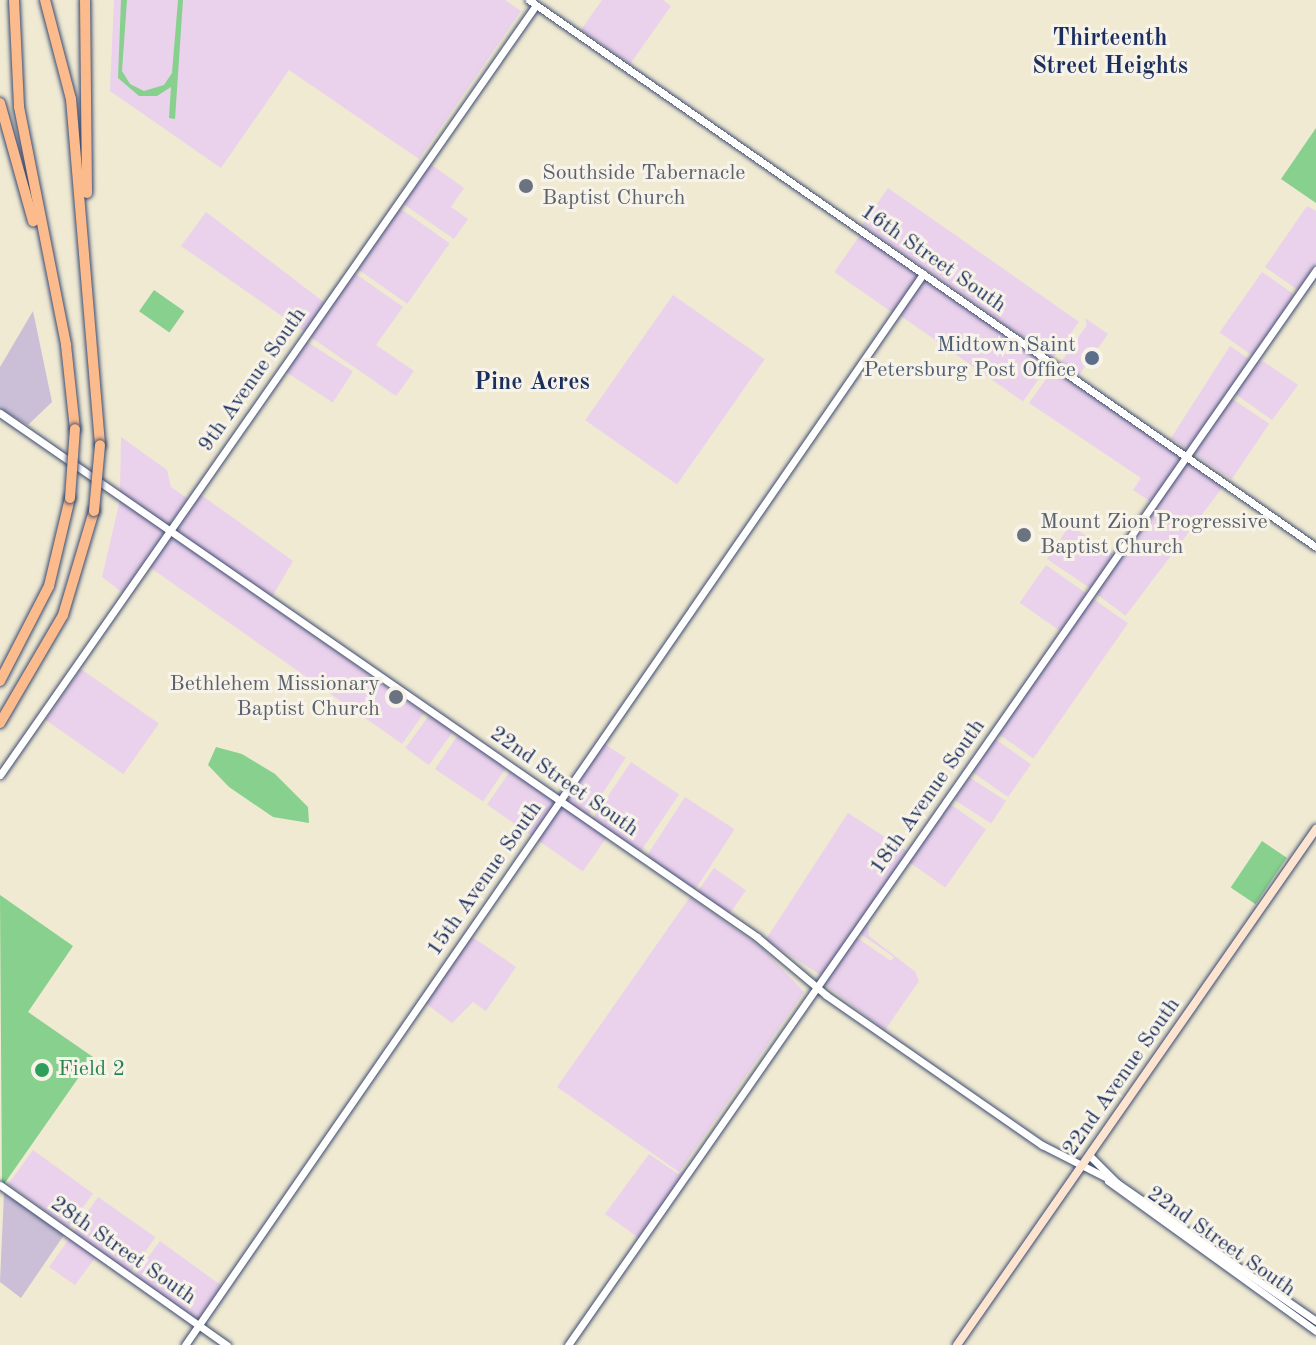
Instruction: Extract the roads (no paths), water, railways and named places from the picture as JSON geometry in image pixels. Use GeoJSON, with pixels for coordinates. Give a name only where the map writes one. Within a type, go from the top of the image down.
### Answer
{"type":"FeatureCollection","features":[{"type":"Feature","properties":{"kind":"highway"},"geometry":{"type":"LineString","coordinates":[[0,681],[49,586],[70,498],[75,429],[66,345],[24,139],[14,59],[14,0]]}},
{"type":"Feature","properties":{"kind":"highway"},"geometry":{"type":"LineString","coordinates":[[0,723],[63,615],[94,511],[100,445],[71,99],[45,0]]}},
{"type":"Feature","properties":{"kind":"highway"},"geometry":{"type":"LineString","coordinates":[[85,0],[82,70],[91,343]]}},
{"type":"Feature","properties":{"kind":"highway"},"geometry":{"type":"LineString","coordinates":[[0,103],[66,345]]}},
{"type":"Feature","properties":{"kind":"main road","name":"22nd Avenue South"},"geometry":{"type":"LineString","coordinates":[[957,1345],[1316,829]]}},
{"type":"Feature","properties":{"kind":"street","name":"16th Street South"},"geometry":{"type":"LineString","coordinates":[[532,3],[1316,547]]}},
{"type":"Feature","properties":{"kind":"street","name":"9th Avenue South"},"geometry":{"type":"LineString","coordinates":[[0,775],[532,3]]}},
{"type":"Feature","properties":{"kind":"street","name":"18th Avenue South"},"geometry":{"type":"LineString","coordinates":[[568,1345],[1316,270]]}},
{"type":"Feature","properties":{"kind":"street","name":"15th Avenue South"},"geometry":{"type":"LineString","coordinates":[[185,1345],[923,274]]}},
{"type":"Feature","properties":{"kind":"street","name":"22nd Street South"},"geometry":{"type":"LineString","coordinates":[[0,413],[757,937],[818,988],[1081,1167],[1117,1183],[1316,1321]]}},
{"type":"Feature","properties":{"kind":"street"},"geometry":{"type":"LineString","coordinates":[[1089,1155],[1117,1183]]}},
{"type":"Feature","properties":{"kind":"street","name":"22nd Street South"},"geometry":{"type":"LineString","coordinates":[[1107,1179],[1316,1331]]}},
{"type":"Feature","properties":{"kind":"street","name":"28th Street South"},"geometry":{"type":"LineString","coordinates":[[0,1185],[227,1345]]}},
{"type":"Feature","properties":{"kind":"place","name":"Southside Tabernacle Baptist Church"},"geometry":{"type":"Point","coordinates":[526,186]}},
{"type":"Feature","properties":{"kind":"place","name":"Midtown Saint Petersburg Post Office"},"geometry":{"type":"Point","coordinates":[1092,358]}},
{"type":"Feature","properties":{"kind":"place","name":"Mount Zion Progressive Baptist Church"},"geometry":{"type":"Point","coordinates":[1024,535]}},
{"type":"Feature","properties":{"kind":"place","name":"Bethlehem Missionary Baptist Church"},"geometry":{"type":"Point","coordinates":[396,697]}},
{"type":"Feature","properties":{"kind":"place","name":"Field 2"},"geometry":{"type":"Point","coordinates":[42,1070]}},
{"type":"Feature","properties":{"kind":"district","name":"Thirteenth Street Heights"},"geometry":{"type":"Point","coordinates":[1110,54]}},
{"type":"Feature","properties":{"kind":"district","name":"Pine Acres"},"geometry":{"type":"Point","coordinates":[532,384]}}]}
